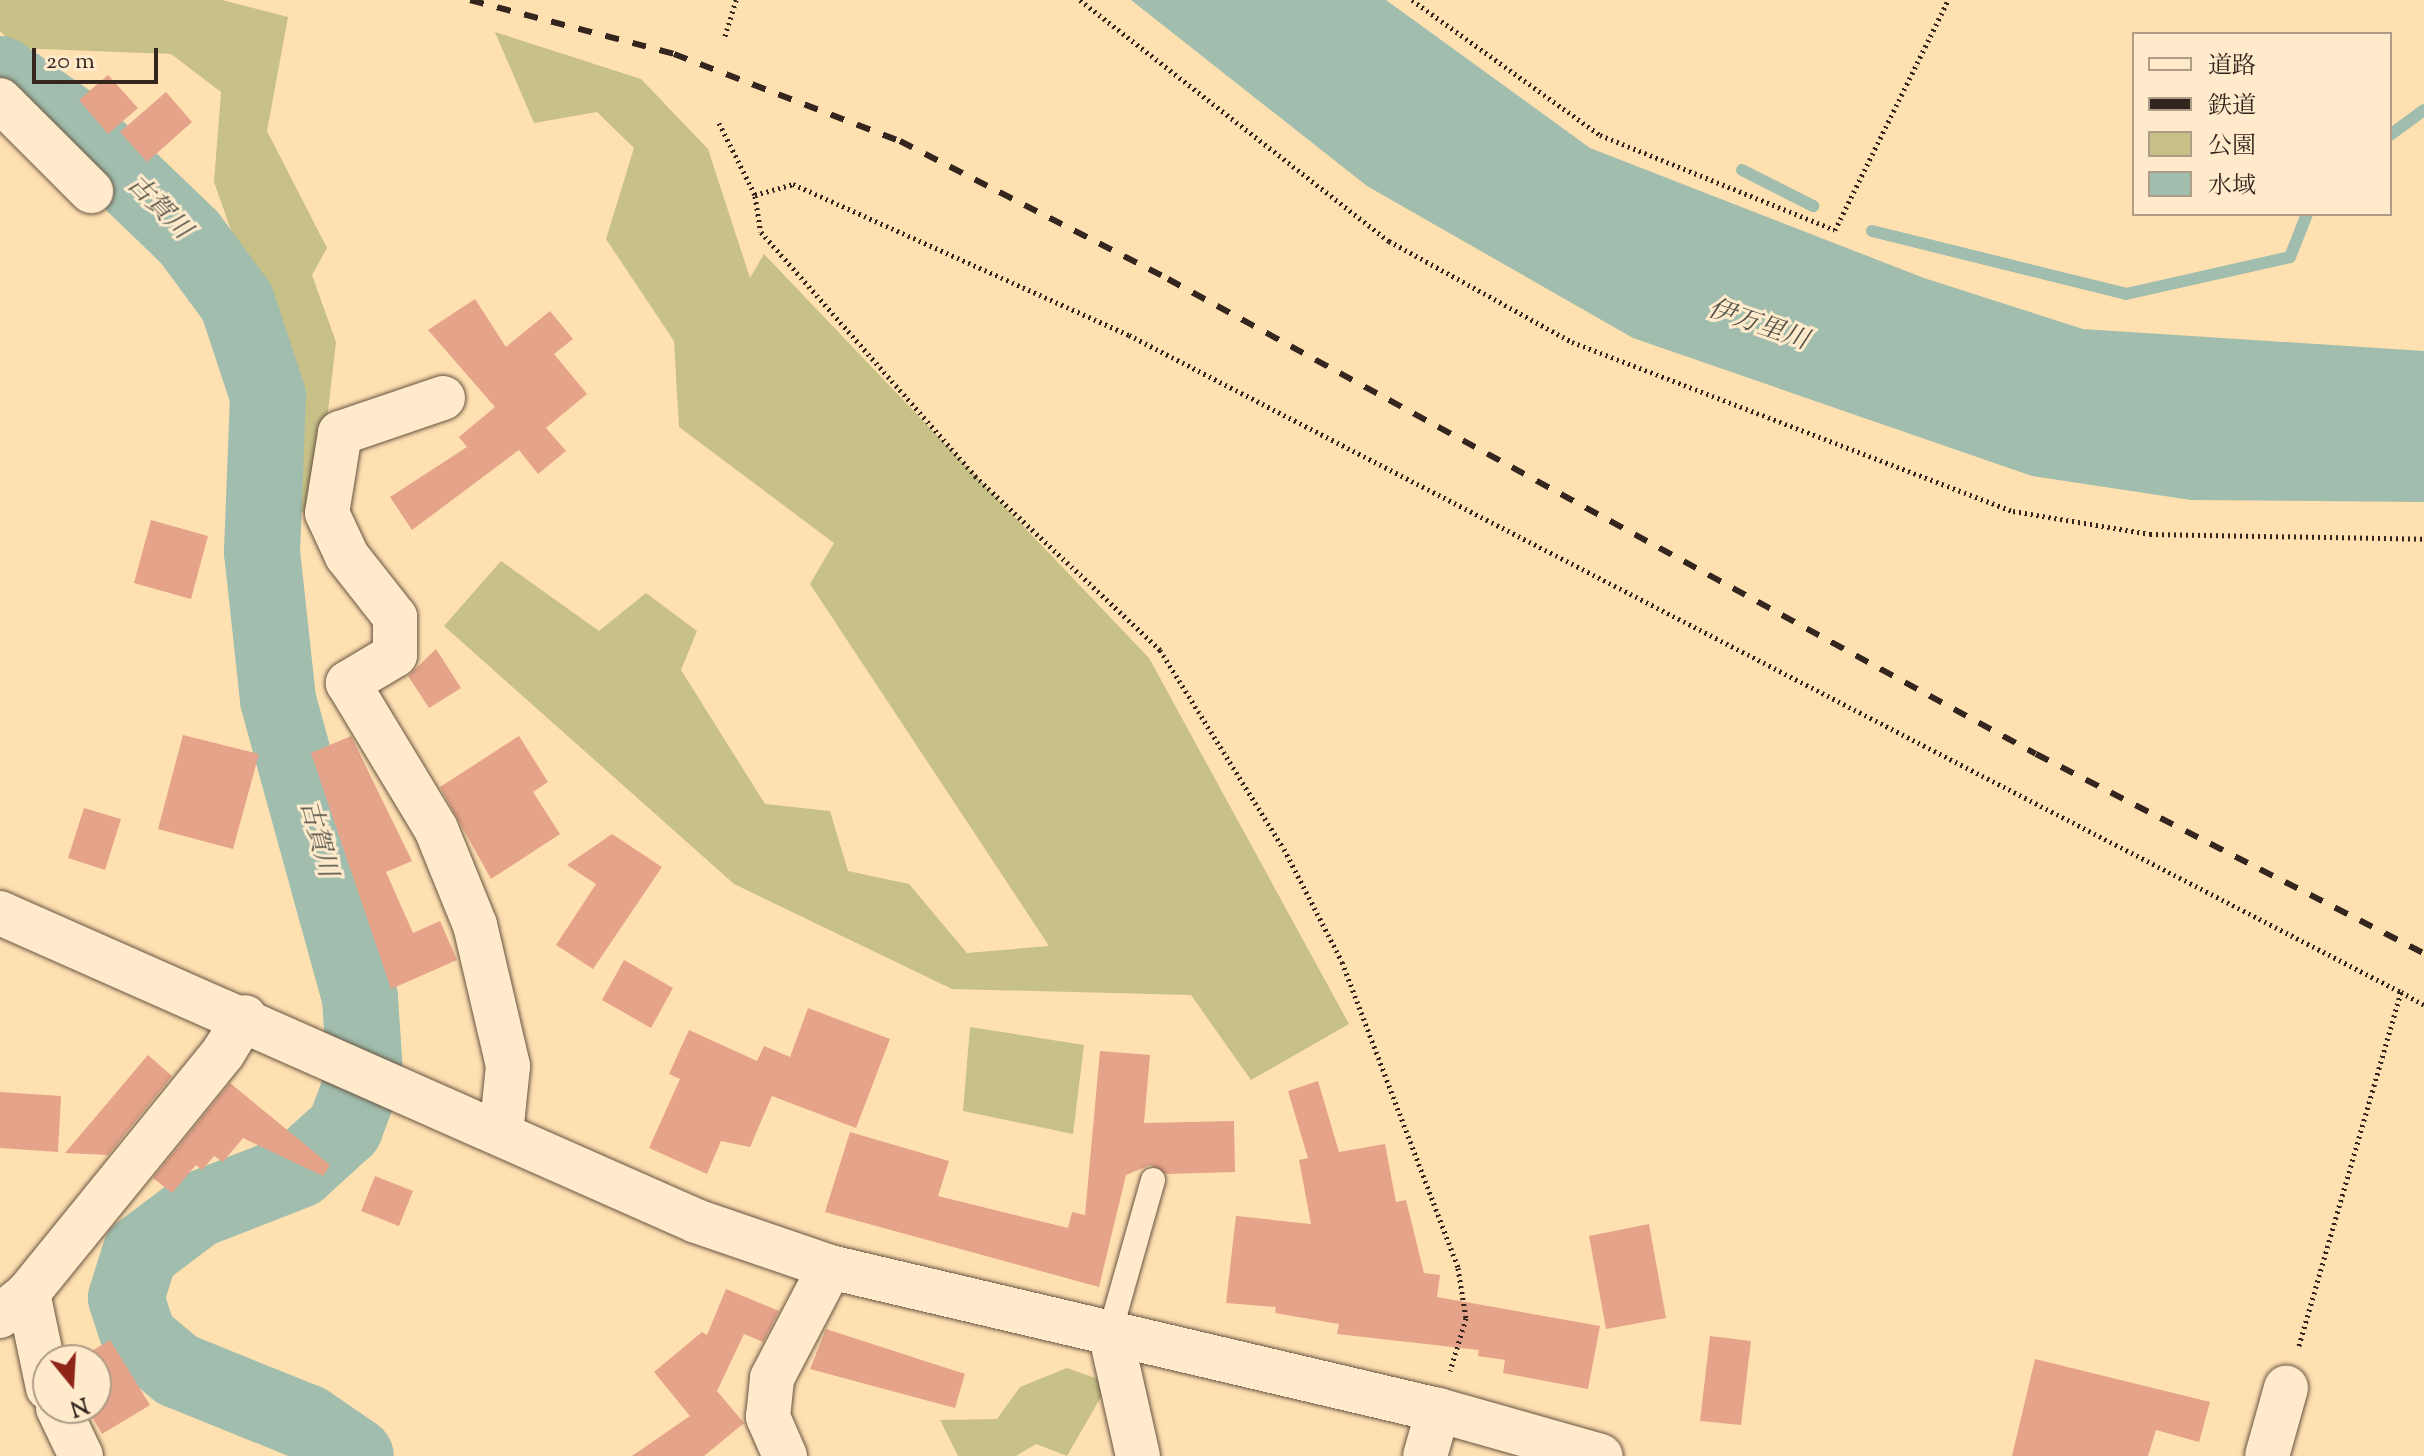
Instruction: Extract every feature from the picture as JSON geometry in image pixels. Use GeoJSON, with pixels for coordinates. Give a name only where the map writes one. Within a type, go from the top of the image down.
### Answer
{"type":"FeatureCollection","features":[{"type":"Feature","properties":{"kind":"street"},"geometry":{"type":"LineString","coordinates":[[0,100],[91,191]]}},
{"type":"Feature","properties":{"kind":"street"},"geometry":{"type":"LineString","coordinates":[[443,398],[340,433],[327,513],[347,556],[395,617],[395,655],[348,683],[436,829],[475,925],[508,1066],[501,1134]]}},
{"type":"Feature","properties":{"kind":"street"},"geometry":{"type":"LineString","coordinates":[[0,913],[245,1017],[696,1221],[830,1267],[1438,1410],[1601,1456]]}},
{"type":"Feature","properties":{"kind":"street"},"geometry":{"type":"LineString","coordinates":[[32,1349],[14,1305],[223,1053],[245,1017]]}},
{"type":"Feature","properties":{"kind":"street"},"geometry":{"type":"LineString","coordinates":[[785,1456],[768,1417],[772,1378],[830,1267]]}},
{"type":"Feature","properties":{"kind":"street"},"geometry":{"type":"LineString","coordinates":[[1110,1332],[1138,1456]]}},
{"type":"Feature","properties":{"kind":"street"},"geometry":{"type":"LineString","coordinates":[[2267,1456],[2286,1388]]}},
{"type":"Feature","properties":{"kind":"street"},"geometry":{"type":"LineString","coordinates":[[1425,1456],[1438,1410]]}},
{"type":"Feature","properties":{"kind":"street"},"geometry":{"type":"LineString","coordinates":[[66,1424],[81,1456]]}},
{"type":"Feature","properties":{"kind":"lane"},"geometry":{"type":"LineString","coordinates":[[1110,1332],[1153,1180]]}},
{"type":"Feature","properties":{"kind":"path"},"geometry":{"type":"LineString","coordinates":[[725,36],[736,0]]}},
{"type":"Feature","properties":{"kind":"path"},"geometry":{"type":"LineString","coordinates":[[1080,0],[1389,241],[1572,342],[2013,511],[2150,534],[2424,539]]}},
{"type":"Feature","properties":{"kind":"path"},"geometry":{"type":"LineString","coordinates":[[1412,0],[1600,135],[1835,230],[1948,0]]}},
{"type":"Feature","properties":{"kind":"path"},"geometry":{"type":"LineString","coordinates":[[719,123],[755,195],[761,232],[975,476],[1160,650],[1284,849],[1342,962],[1458,1268],[1466,1318],[1438,1410]]}},
{"type":"Feature","properties":{"kind":"path"},"geometry":{"type":"LineString","coordinates":[[755,195],[793,184],[1129,335],[2424,1005]]}},
{"type":"Feature","properties":{"kind":"path"},"geometry":{"type":"LineString","coordinates":[[2286,1388],[2401,992]]}},
{"type":"Feature","properties":{"kind":"green space"},"geometry":{"type":"Polygon","coordinates":[[[0,0],[222,0],[288,17],[267,131],[327,248],[312,275],[336,342],[315,524],[278,490],[279,367],[214,182],[221,92],[171,54],[16,48],[0,31],[0,0]]]}},
{"type":"Feature","properties":{"kind":"green space"},"geometry":{"type":"Polygon","coordinates":[[[495,32],[641,79],[708,149],[750,278],[764,254],[1149,658],[1349,1024],[1251,1080],[1191,995],[952,989],[734,884],[444,626],[501,561],[599,631],[646,593],[697,631],[681,670],[765,804],[830,811],[848,871],[909,884],[967,953],[1049,946],[810,584],[834,543],[679,427],[674,341],[606,239],[634,148],[597,112],[534,123],[495,32]]]}},
{"type":"Feature","properties":{"kind":"green space"},"geometry":{"type":"Polygon","coordinates":[[[970,1027],[1084,1045],[1073,1134],[963,1111],[970,1027]]]}},
{"type":"Feature","properties":{"kind":"green space"},"geometry":{"type":"Polygon","coordinates":[[[1067,1368],[1109,1383],[1067,1456],[1036,1444],[1016,1456],[958,1456],[940,1420],[997,1419],[1020,1387],[1067,1368]]]}},
{"type":"Feature","properties":{"kind":"water","name":"伊万里川"},"geometry":{"type":"Polygon","coordinates":[[[1131,0],[1386,0],[1590,148],[1924,278],[2083,329],[2424,351],[2424,502],[2191,500],[2032,476],[1633,338],[1367,186],[1131,0]]]}},
{"type":"Feature","properties":{"kind":"building"},"geometry":{"type":"Polygon","coordinates":[[[108,75],[138,108],[108,134],[79,100],[108,75]]]}},
{"type":"Feature","properties":{"kind":"building"},"geometry":{"type":"Polygon","coordinates":[[[166,92],[192,122],[147,162],[120,132],[166,92]]]}},
{"type":"Feature","properties":{"kind":"building"},"geometry":{"type":"Polygon","coordinates":[[[475,299],[506,347],[550,311],[573,339],[554,354],[587,394],[546,428],[566,451],[538,474],[519,450],[412,530],[390,497],[467,447],[459,437],[495,407],[428,330],[475,299]]]}},
{"type":"Feature","properties":{"kind":"building"},"geometry":{"type":"Polygon","coordinates":[[[151,520],[208,536],[191,599],[134,583],[151,520]]]}},
{"type":"Feature","properties":{"kind":"building"},"geometry":{"type":"Polygon","coordinates":[[[436,649],[461,688],[429,708],[408,676],[436,649]]]}},
{"type":"Feature","properties":{"kind":"building"},"geometry":{"type":"Polygon","coordinates":[[[183,735],[259,754],[233,849],[158,829],[183,735]]]}},
{"type":"Feature","properties":{"kind":"building"},"geometry":{"type":"Polygon","coordinates":[[[351,736],[412,861],[386,872],[413,933],[440,921],[457,960],[391,989],[311,753],[351,736]]]}},
{"type":"Feature","properties":{"kind":"building"},"geometry":{"type":"Polygon","coordinates":[[[519,736],[548,782],[533,792],[560,834],[491,879],[440,787],[519,736]]]}},
{"type":"Feature","properties":{"kind":"building"},"geometry":{"type":"Polygon","coordinates":[[[84,808],[121,819],[105,870],[68,858],[84,808]]]}},
{"type":"Feature","properties":{"kind":"building"},"geometry":{"type":"Polygon","coordinates":[[[612,834],[662,867],[593,969],[556,945],[596,884],[567,865],[612,834]]]}},
{"type":"Feature","properties":{"kind":"building"},"geometry":{"type":"Polygon","coordinates":[[[624,960],[673,988],[651,1028],[602,1000],[624,960]]]}},
{"type":"Feature","properties":{"kind":"building"},"geometry":{"type":"Polygon","coordinates":[[[808,1008],[890,1039],[856,1128],[772,1096],[750,1147],[721,1141],[707,1174],[649,1148],[680,1079],[669,1074],[689,1030],[757,1061],[764,1046],[790,1057],[808,1008]]]}},
{"type":"Feature","properties":{"kind":"building"},"geometry":{"type":"Polygon","coordinates":[[[1100,1051],[1150,1055],[1144,1123],[1234,1121],[1235,1172],[1166,1174],[1150,1165],[1126,1175],[1099,1287],[825,1212],[850,1132],[949,1161],[938,1196],[1068,1228],[1072,1212],[1085,1215],[1100,1051]]]}},
{"type":"Feature","properties":{"kind":"building"},"geometry":{"type":"Polygon","coordinates":[[[148,1055],[172,1076],[108,1155],[65,1153],[148,1055]]]}},
{"type":"Feature","properties":{"kind":"building"},"geometry":{"type":"Polygon","coordinates":[[[1318,1081],[1339,1152],[1385,1144],[1396,1202],[1406,1200],[1424,1273],[1440,1275],[1437,1297],[1600,1326],[1588,1389],[1503,1373],[1505,1360],[1478,1356],[1479,1350],[1337,1334],[1339,1324],[1275,1313],[1276,1307],[1226,1303],[1236,1216],[1311,1224],[1299,1160],[1308,1158],[1288,1091],[1318,1081]]]}},
{"type":"Feature","properties":{"kind":"building"},"geometry":{"type":"Polygon","coordinates":[[[230,1083],[330,1165],[323,1176],[243,1138],[223,1162],[214,1156],[202,1170],[196,1165],[172,1193],[153,1178],[230,1083]]]}},
{"type":"Feature","properties":{"kind":"building"},"geometry":{"type":"Polygon","coordinates":[[[0,1092],[61,1096],[58,1152],[0,1148],[0,1092]]]}},
{"type":"Feature","properties":{"kind":"building"},"geometry":{"type":"Polygon","coordinates":[[[375,1176],[413,1191],[399,1226],[361,1211],[375,1176]]]}},
{"type":"Feature","properties":{"kind":"building"},"geometry":{"type":"Polygon","coordinates":[[[1649,1224],[1666,1318],[1606,1329],[1589,1236],[1649,1224]]]}},
{"type":"Feature","properties":{"kind":"building"},"geometry":{"type":"Polygon","coordinates":[[[726,1289],[779,1311],[763,1342],[744,1334],[717,1391],[744,1423],[704,1456],[632,1456],[690,1416],[654,1372],[702,1332],[707,1335],[726,1289]]]}},
{"type":"Feature","properties":{"kind":"building"},"geometry":{"type":"Polygon","coordinates":[[[826,1329],[965,1374],[955,1408],[810,1369],[826,1329]]]}},
{"type":"Feature","properties":{"kind":"building"},"geometry":{"type":"Polygon","coordinates":[[[1710,1336],[1751,1341],[1741,1425],[1700,1421],[1710,1336]]]}},
{"type":"Feature","properties":{"kind":"building"},"geometry":{"type":"Polygon","coordinates":[[[110,1340],[150,1405],[102,1434],[96,1424],[112,1424],[112,1344],[103,1344],[110,1340]]]}},
{"type":"Feature","properties":{"kind":"building"},"geometry":{"type":"Polygon","coordinates":[[[2035,1359],[2210,1402],[2199,1442],[2156,1430],[2148,1456],[2012,1456],[2035,1359]]]}},
{"type":"Feature","properties":{"kind":"waterway","name":"古賀川"},"geometry":{"type":"LineString","coordinates":[[0,74],[70,123],[189,237],[237,302],[268,396],[262,552],[278,700],[360,998],[365,1074],[345,1128],[299,1170],[197,1210],[140,1253],[126,1298],[139,1338],[177,1370],[308,1423],[356,1456]]}},
{"type":"Feature","properties":{"kind":"waterway"},"geometry":{"type":"LineString","coordinates":[[2392,134],[2424,110]]}},
{"type":"Feature","properties":{"kind":"waterway"},"geometry":{"type":"LineString","coordinates":[[1742,170],[1813,206]]}},
{"type":"Feature","properties":{"kind":"waterway"},"geometry":{"type":"LineString","coordinates":[[1872,231],[2126,294],[2290,257],[2306,216]]}},
{"type":"Feature","properties":{"kind":"railway"},"geometry":{"type":"LineString","coordinates":[[470,0],[674,54],[900,141],[1168,279],[2036,754],[2424,953]]}}]}
